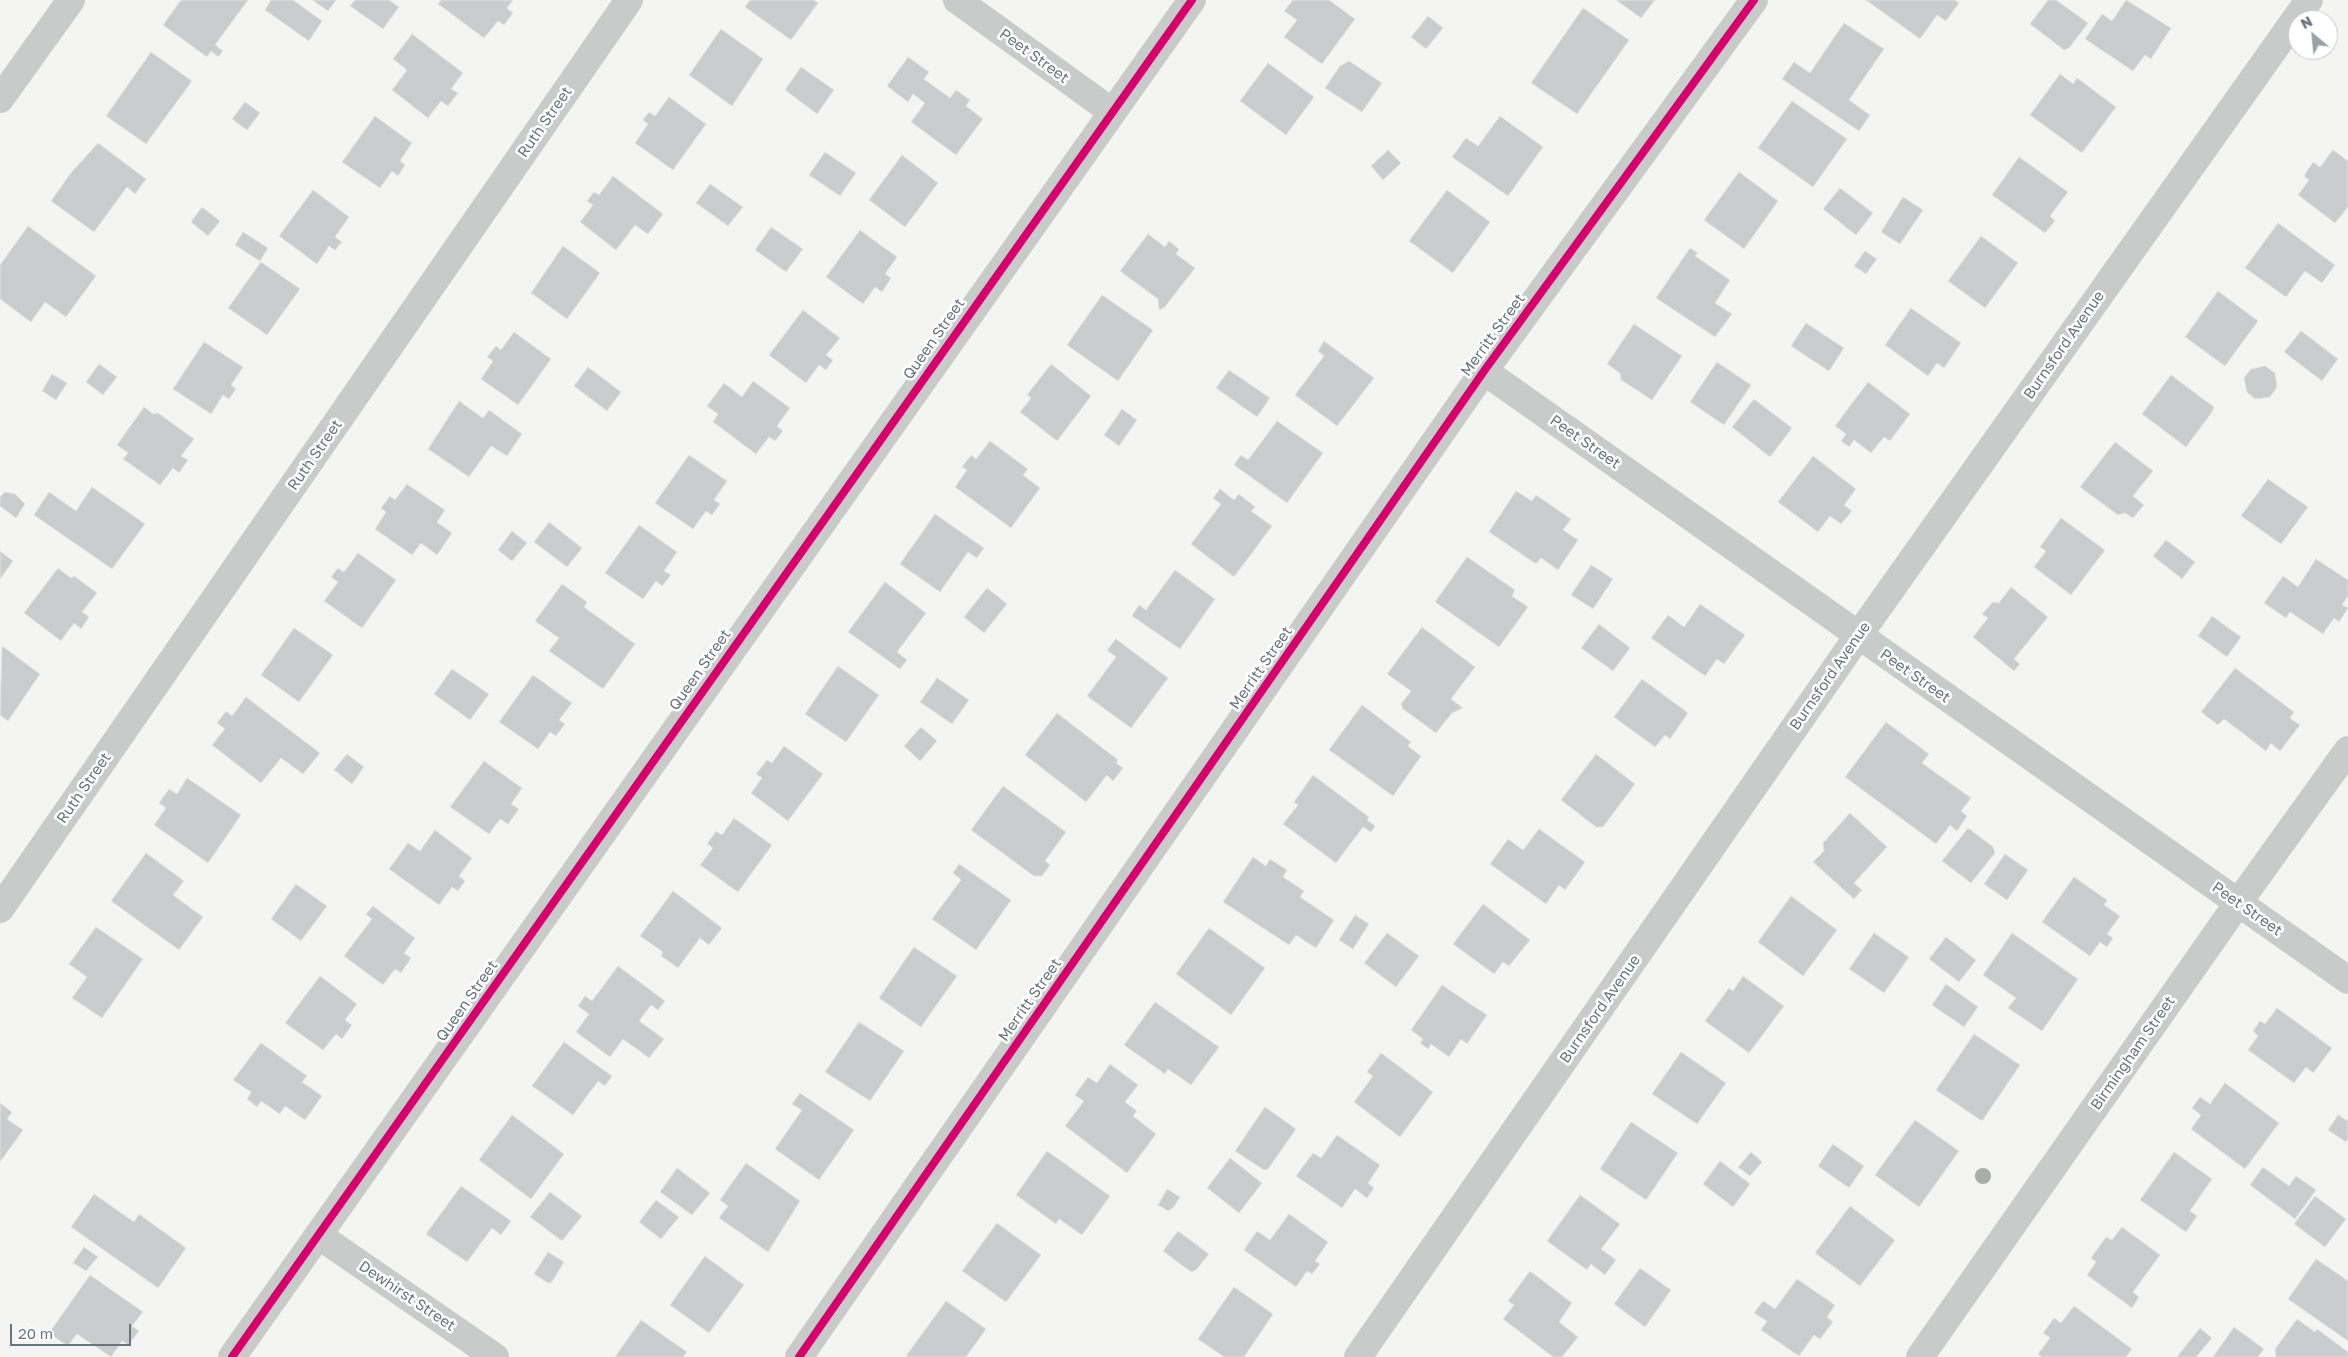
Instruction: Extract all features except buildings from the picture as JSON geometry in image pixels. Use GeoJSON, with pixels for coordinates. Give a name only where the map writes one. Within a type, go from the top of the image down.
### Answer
{"type":"FeatureCollection","features":[{"type":"Feature","properties":{"kind":"street"},"geometry":{"type":"LineString","coordinates":[[0,99],[71,0]]}},
{"type":"Feature","properties":{"kind":"street","name":"Ruth Street"},"geometry":{"type":"LineString","coordinates":[[0,909],[629,0]]}},
{"type":"Feature","properties":{"kind":"street","name":"Peet Street"},"geometry":{"type":"LineString","coordinates":[[957,0],[1112,111]]}},
{"type":"Feature","properties":{"kind":"street","name":"Queen Street"},"geometry":{"type":"LineString","coordinates":[[232,1357],[1192,0]]}},
{"type":"Feature","properties":{"kind":"street","name":"Merritt Street"},"geometry":{"type":"LineString","coordinates":[[799,1357],[1484,371],[1754,0]]}},
{"type":"Feature","properties":{"kind":"street","name":"Burnsford Avenue"},"geometry":{"type":"LineString","coordinates":[[1358,1357],[1858,636],[2309,0]]}},
{"type":"Feature","properties":{"kind":"street","name":"Peet Street"},"geometry":{"type":"LineString","coordinates":[[1484,371],[2348,980]]}},
{"type":"Feature","properties":{"kind":"street","name":"Birmingham Street"},"geometry":{"type":"LineString","coordinates":[[1920,1357],[2238,903],[2348,750]]}},
{"type":"Feature","properties":{"kind":"street","name":"Dewhirst Street"},"geometry":{"type":"LineString","coordinates":[[318,1235],[496,1357]]}},
{"type":"Feature","properties":{"kind":"cycle path"},"geometry":{"type":"LineString","coordinates":[[232,1357],[1192,0]]}},
{"type":"Feature","properties":{"kind":"cycle path"},"geometry":{"type":"LineString","coordinates":[[799,1357],[1484,371],[1754,0]]}}]}
